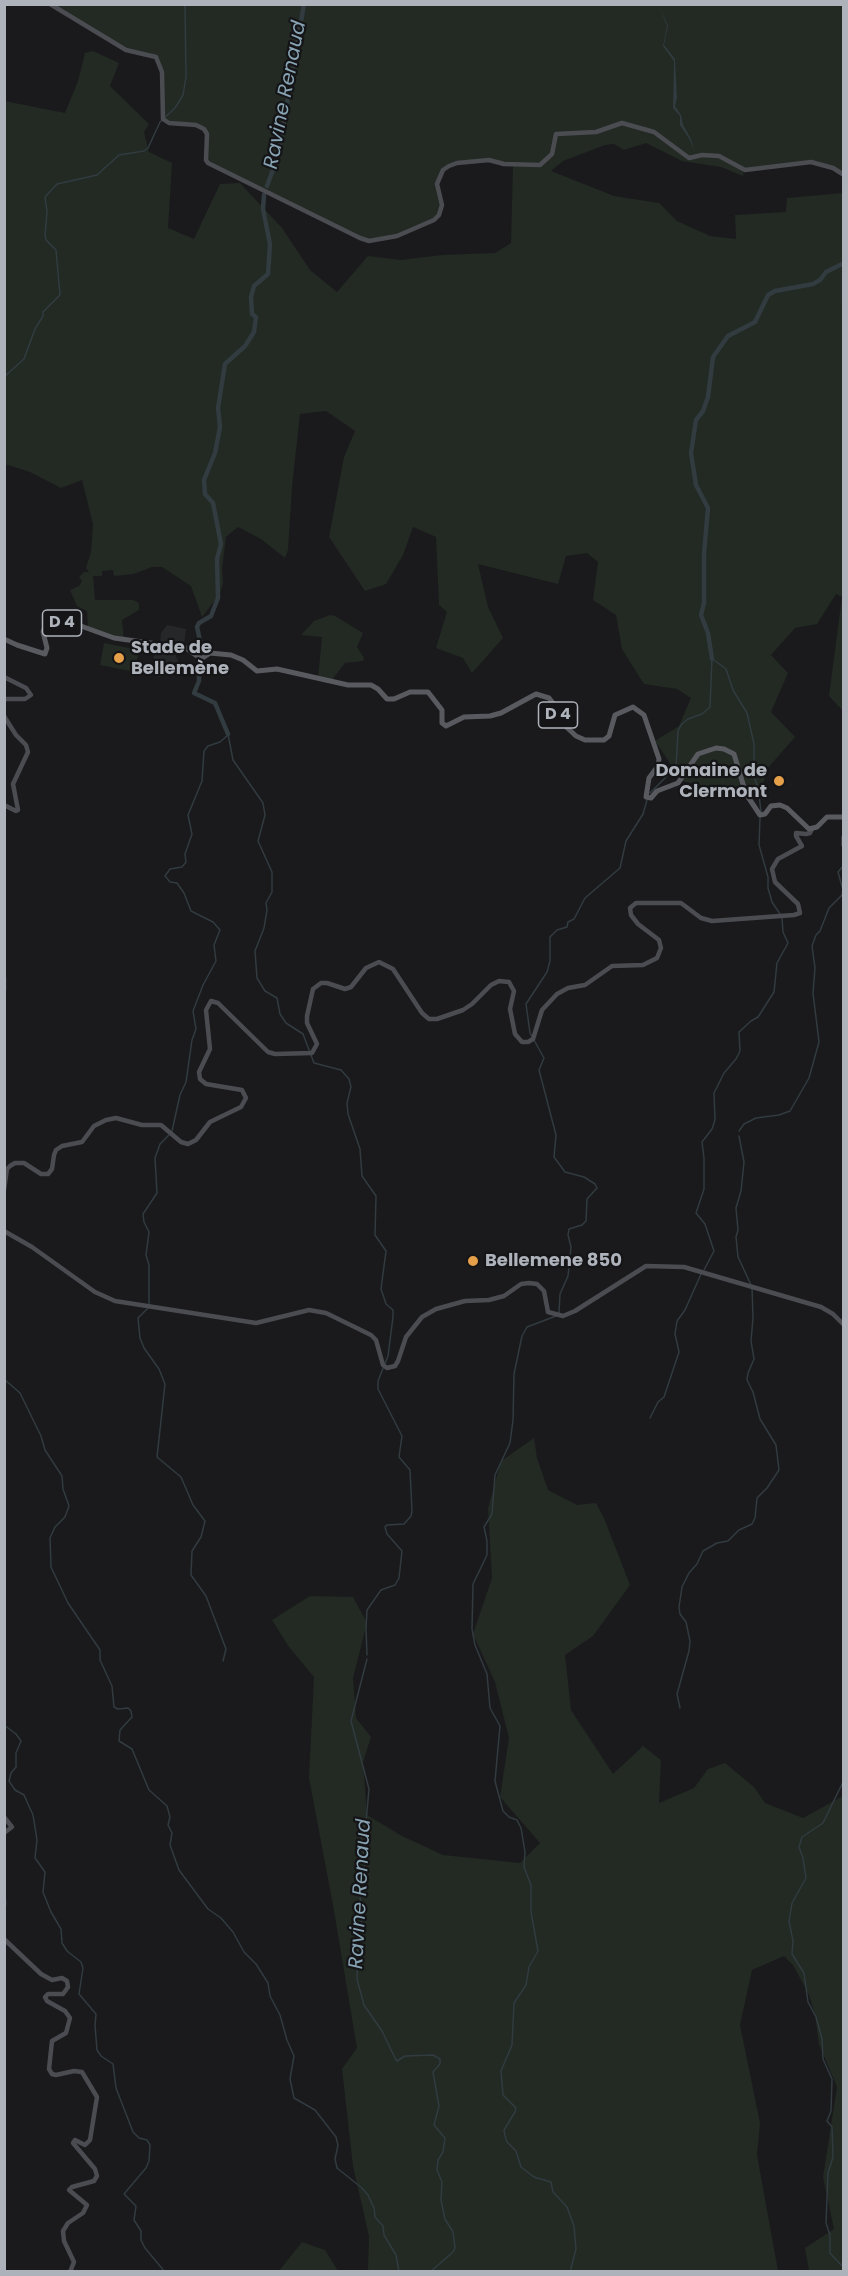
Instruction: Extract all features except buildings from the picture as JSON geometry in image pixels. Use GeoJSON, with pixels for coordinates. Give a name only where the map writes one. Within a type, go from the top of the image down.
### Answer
{"type":"FeatureCollection","features":[{"type":"Feature","properties":{"kind":"main road","name":"D 4"},"geometry":{"type":"LineString","coordinates":[[4,639],[45,654],[48,648],[44,628],[70,622],[114,638],[186,648],[201,659],[216,652],[231,655],[243,660],[257,671],[277,669],[348,685],[371,685],[378,688],[387,699],[394,699],[410,692],[428,692],[442,710],[442,723],[446,726],[464,717],[490,717],[536,694],[545,696],[553,703],[561,722],[576,736],[585,740],[604,740],[609,736],[615,715],[628,708],[637,708],[644,715],[659,759],[658,765],[649,778],[648,798],[657,791],[678,783],[698,754],[716,748],[724,749],[734,754],[746,794],[760,815],[765,814],[771,806],[780,805],[790,810],[804,826],[812,829]]}},
{"type":"Feature","properties":{"kind":"main road"},"geometry":{"type":"LineString","coordinates":[[812,829],[820,825],[827,817],[843,817]]}},
{"type":"Feature","properties":{"kind":"main road"},"geometry":{"type":"LineString","coordinates":[[843,837],[843,845]]}},
{"type":"Feature","properties":{"kind":"street"},"geometry":{"type":"LineString","coordinates":[[50,4],[126,50],[156,57],[162,72],[163,119],[174,124],[196,125],[204,129],[207,134],[206,160],[208,163],[360,238],[369,240],[397,236],[439,215],[442,205],[437,184],[443,170],[449,166],[489,160],[504,164],[540,165],[552,154],[556,134],[596,132],[622,123],[654,132],[689,158],[702,155],[719,156],[745,170],[811,162],[833,168],[843,175]]}},
{"type":"Feature","properties":{"kind":"street"},"geometry":{"type":"LineString","coordinates":[[4,677],[26,688],[31,695],[26,699],[4,699]]}},
{"type":"Feature","properties":{"kind":"street"},"geometry":{"type":"LineString","coordinates":[[4,716],[28,749],[26,759],[13,784],[18,810],[4,805]]}},
{"type":"Feature","properties":{"kind":"street"},"geometry":{"type":"LineString","coordinates":[[4,1190],[8,1170],[12,1164],[24,1163],[41,1174],[48,1174],[52,1169],[56,1150],[62,1146],[81,1142],[94,1126],[106,1120],[121,1119],[135,1124],[161,1125],[182,1143],[192,1143],[210,1122],[241,1107],[246,1098],[242,1090],[206,1084],[200,1078],[199,1072],[211,1046],[206,1014],[209,1003],[213,1001],[218,1003],[268,1053],[312,1053],[317,1044],[306,1016],[313,989],[321,983],[345,989],[351,987],[366,968],[379,962],[393,969],[423,1015],[433,1019],[467,1008],[496,982],[502,980],[509,982],[514,991],[510,1009],[515,1034],[525,1043],[533,1039],[542,1010],[557,994],[568,988],[585,985],[609,967],[644,965],[657,958],[661,948],[659,940],[638,924],[631,915],[630,908],[636,903],[681,903],[701,918],[712,921],[791,916],[800,913],[798,904],[774,880],[773,866],[781,856],[802,846],[796,833],[810,833],[812,829]]}},
{"type":"Feature","properties":{"kind":"street"},"geometry":{"type":"LineString","coordinates":[[4,978],[4,990]]}},
{"type":"Feature","properties":{"kind":"street"},"geometry":{"type":"LineString","coordinates":[[4,1231],[32,1247],[95,1292],[115,1301],[256,1323],[309,1310],[326,1313],[371,1335],[376,1340],[383,1365],[387,1368],[394,1366],[398,1361],[406,1337],[422,1317],[452,1304],[497,1298],[521,1284],[534,1283],[544,1291],[547,1310],[562,1316],[575,1311],[639,1268],[646,1266],[684,1267],[820,1307],[833,1314],[843,1325]]}},
{"type":"Feature","properties":{"kind":"street"},"geometry":{"type":"LineString","coordinates":[[4,1817],[12,1827],[4,1833]]}},
{"type":"Feature","properties":{"kind":"street"},"geometry":{"type":"LineString","coordinates":[[4,1900],[4,1905]]}},
{"type":"Feature","properties":{"kind":"street"},"geometry":{"type":"LineString","coordinates":[[4,1939],[41,1974],[52,1980],[62,1978],[67,1981],[69,1986],[65,1992],[58,1995],[48,1994],[45,1997],[46,2001],[65,2011],[70,2019],[66,2033],[54,2039],[51,2044],[49,2069],[52,2074],[56,2075],[74,2071],[82,2072],[97,2097],[90,2140],[85,2145],[75,2140],[73,2143],[95,2169],[97,2176],[94,2181],[72,2187],[69,2190],[87,2205],[83,2213],[68,2223],[63,2231],[64,2241],[74,2262],[70,2271]]}},
{"type":"Feature","properties":{"kind":"shaded area"},"geometry":{"type":"Polygon","coordinates":[[[50,5],[843,5],[843,175],[833,168],[811,162],[744,170],[743,176],[721,167],[682,161],[646,143],[624,150],[614,144],[605,145],[563,161],[551,171],[614,196],[659,203],[677,221],[710,236],[736,239],[735,215],[786,212],[787,198],[843,193],[843,711],[829,696],[842,597],[836,594],[817,624],[795,628],[771,655],[788,673],[771,712],[795,737],[767,769],[760,797],[682,781],[655,741],[679,726],[691,698],[677,689],[644,684],[622,649],[616,615],[593,600],[598,562],[587,553],[566,556],[558,584],[478,564],[488,607],[503,638],[472,673],[463,658],[436,648],[447,612],[439,605],[436,537],[413,527],[403,555],[386,584],[365,591],[329,537],[344,457],[355,431],[326,411],[300,414],[288,550],[285,558],[261,539],[238,527],[226,537],[222,569],[223,583],[220,594],[202,617],[191,586],[162,567],[152,567],[133,574],[114,576],[113,570],[102,571],[102,576],[93,576],[95,600],[133,600],[139,603],[139,610],[122,620],[124,640],[88,628],[87,611],[77,606],[70,590],[79,586],[82,581],[79,577],[84,572],[89,572],[86,568],[91,552],[93,524],[82,480],[61,488],[30,472],[5,464],[4,101],[65,113],[78,81],[85,53],[93,51],[119,63],[110,86],[149,124],[144,132],[149,152],[172,163],[168,228],[194,239],[220,184],[240,183],[282,228],[310,270],[337,292],[368,256],[401,260],[442,255],[495,253],[511,243],[513,164],[497,161],[457,163],[443,170],[437,184],[442,205],[439,215],[404,234],[369,241],[208,163],[207,134],[199,126],[174,124],[163,119],[162,72],[156,57],[132,53],[50,5]]]}},
{"type":"Feature","properties":{"kind":"shaded area"},"geometry":{"type":"Polygon","coordinates":[[[659,5],[668,26],[664,45],[675,59],[677,98],[675,106],[681,115],[695,153],[680,125],[680,116],[673,108],[674,61],[663,46],[667,26],[659,5]]]}},
{"type":"Feature","properties":{"kind":"shaded area"},"geometry":{"type":"Polygon","coordinates":[[[330,615],[363,633],[357,647],[364,658],[363,661],[345,663],[331,681],[318,678],[322,637],[301,635],[314,621],[330,615]]]}},
{"type":"Feature","properties":{"kind":"shaded area"},"geometry":{"type":"Polygon","coordinates":[[[167,625],[186,629],[184,645],[160,642],[161,633],[167,625]]]}},
{"type":"Feature","properties":{"kind":"shaded area","name":"Stade de Bellemène"},"geometry":{"type":"Polygon","coordinates":[[[104,643],[139,650],[135,672],[100,665],[104,643]]]}},
{"type":"Feature","properties":{"kind":"shaded area"},"geometry":{"type":"Polygon","coordinates":[[[151,645],[171,647],[184,672],[158,677],[151,645]]]}},
{"type":"Feature","properties":{"kind":"shaded area"},"geometry":{"type":"Polygon","coordinates":[[[534,1438],[537,1458],[548,1490],[577,1505],[596,1503],[630,1585],[593,1636],[565,1655],[571,1710],[613,1774],[643,1746],[661,1760],[659,1803],[694,1788],[708,1769],[725,1763],[754,1787],[765,1803],[803,1818],[843,1796],[843,2271],[809,2271],[805,2248],[834,2229],[823,2177],[837,2087],[819,2044],[815,2015],[809,1995],[793,1965],[784,1956],[752,1970],[740,2025],[760,2123],[757,2155],[778,2271],[368,2271],[369,2236],[353,2166],[342,2069],[357,2048],[309,1778],[314,1677],[289,1647],[272,1620],[310,1596],[353,1597],[367,1623],[353,1678],[356,1718],[371,1737],[363,1762],[367,1815],[402,1836],[443,1855],[520,1863],[540,1843],[500,1797],[509,1738],[495,1682],[473,1634],[492,1578],[488,1508],[501,1461],[534,1438]]]}},
{"type":"Feature","properties":{"kind":"shaded area"},"geometry":{"type":"Polygon","coordinates":[[[302,2242],[325,2250],[338,2271],[279,2271],[302,2242]]]}},
{"type":"Feature","properties":{"kind":"waterway"},"geometry":{"type":"LineString","coordinates":[[4,377],[24,359],[43,312],[60,295],[56,250],[46,240],[45,235],[47,212],[45,197],[57,184],[97,175],[119,155],[144,151],[148,148],[160,122],[175,108],[183,95],[186,77],[185,4]]}},
{"type":"Feature","properties":{"kind":"waterway","name":"Ravine Renaud"},"geometry":{"type":"LineString","coordinates":[[267,186],[278,156],[304,4]]}},
{"type":"Feature","properties":{"kind":"waterway","name":"Ravine Renaud"},"geometry":{"type":"LineString","coordinates":[[199,655],[201,645],[197,627],[199,623],[211,616],[218,598],[217,559],[221,544],[213,503],[205,494],[204,480],[215,453],[220,427],[218,408],[225,364],[245,346],[254,332],[256,317],[252,314],[251,297],[254,286],[268,274],[270,244],[263,209],[264,195]]}},
{"type":"Feature","properties":{"kind":"waterway"},"geometry":{"type":"LineString","coordinates":[[712,659],[708,633],[701,615],[704,603],[704,554],[708,508],[696,485],[691,453],[696,420],[703,411],[708,397],[713,357],[728,336],[755,322],[768,295],[775,291],[813,284],[820,280],[826,272],[844,263]]}},
{"type":"Feature","properties":{"kind":"waterway"},"geometry":{"type":"LineString","coordinates":[[844,278],[844,300]]}},
{"type":"Feature","properties":{"kind":"waterway"},"geometry":{"type":"LineString","coordinates":[[650,793],[676,767],[678,731],[681,725],[710,707],[712,659]]}},
{"type":"Feature","properties":{"kind":"waterway"},"geometry":{"type":"LineString","coordinates":[[714,660],[726,669],[733,690],[747,713],[754,744],[754,777],[758,787],[761,812]]}},
{"type":"Feature","properties":{"kind":"waterway","name":"Ravine Renaud"},"geometry":{"type":"LineString","coordinates":[[199,661],[199,681],[194,693],[215,703],[228,734]]}},
{"type":"Feature","properties":{"kind":"waterway","name":"Ravine Renaud"},"geometry":{"type":"LineString","coordinates":[[228,734],[233,760],[263,803],[265,815],[258,841],[272,872],[272,892],[266,903],[264,928],[255,951],[257,978],[265,991],[277,998],[280,1014],[286,1023],[303,1034],[314,1063],[341,1070],[349,1079],[351,1087],[347,1103],[348,1114],[360,1149],[362,1176],[376,1196],[375,1235],[386,1251],[381,1289],[386,1304],[393,1310],[393,1317],[388,1356],[378,1381],[378,1389],[402,1436],[399,1457],[410,1470],[412,1511],[404,1524],[385,1527],[387,1534],[402,1551],[399,1578],[395,1585],[381,1590],[367,1610],[367,1655]]}},
{"type":"Feature","properties":{"kind":"waterway"},"geometry":{"type":"LineString","coordinates":[[172,1131],[180,1095],[186,1082],[192,1040],[196,1029],[193,1011],[216,961],[214,945],[220,930],[213,922],[191,911],[177,883],[170,882],[165,876],[170,869],[182,867],[186,862],[185,854],[192,834],[188,815],[202,781],[204,751],[208,746],[220,742],[228,735]]}},
{"type":"Feature","properties":{"kind":"waterway"},"geometry":{"type":"LineString","coordinates":[[559,1313],[560,1294],[568,1276],[571,1247],[569,1229],[582,1225],[586,1221],[587,1199],[597,1188],[584,1177],[565,1172],[554,1157],[556,1135],[539,1070],[544,1058],[530,1033],[526,1004],[547,972],[550,961],[550,937],[557,930],[567,927],[585,898],[620,868],[626,841],[643,814],[647,800]]}},
{"type":"Feature","properties":{"kind":"waterway"},"geometry":{"type":"LineString","coordinates":[[760,818],[759,845],[772,902],[780,914]]}},
{"type":"Feature","properties":{"kind":"waterway"},"geometry":{"type":"LineString","coordinates":[[739,1131],[744,1124],[756,1118],[790,1111],[809,1078],[819,1042],[813,993],[815,968],[812,946],[829,908],[842,895],[843,890],[838,872],[844,865]]}},
{"type":"Feature","properties":{"kind":"waterway"},"geometry":{"type":"LineString","coordinates":[[704,1270],[714,1251],[705,1224],[696,1213],[704,1189],[702,1142],[712,1129],[715,1120],[714,1093],[724,1073],[740,1051],[739,1032],[758,1017],[774,992],[777,963],[788,943],[783,932],[782,918]]}},
{"type":"Feature","properties":{"kind":"waterway"},"geometry":{"type":"LineString","coordinates":[[149,1304],[149,1265],[146,1255],[149,1232],[143,1214],[157,1193],[155,1158],[160,1144],[169,1135]]}},
{"type":"Feature","properties":{"kind":"waterway"},"geometry":{"type":"LineString","coordinates":[[680,1708],[677,1694],[690,1641],[686,1622],[680,1614],[682,1587],[703,1551],[717,1543],[728,1541],[739,1530],[752,1524],[755,1518],[757,1498],[779,1470],[776,1445],[760,1419],[753,1392],[747,1380],[754,1359],[751,1341],[752,1287],[738,1257],[736,1237],[738,1230],[736,1208],[741,1191],[744,1162],[739,1136]]}},
{"type":"Feature","properties":{"kind":"waterway"},"geometry":{"type":"LineString","coordinates":[[650,1418],[658,1402],[664,1397],[679,1352],[675,1334],[677,1321],[685,1310],[701,1274]]}},
{"type":"Feature","properties":{"kind":"waterway"},"geometry":{"type":"LineString","coordinates":[[148,1308],[138,1318],[140,1338],[144,1348],[159,1369],[165,1384],[157,1457],[181,1477],[193,1505],[205,1521],[201,1537],[192,1551],[191,1575],[206,1596],[226,1649],[223,1661]]}},
{"type":"Feature","properties":{"kind":"waterway"},"geometry":{"type":"LineString","coordinates":[[556,1316],[527,1327],[522,1336],[514,1374],[510,1443],[495,1475],[492,1514],[484,1527],[487,1555],[473,1584],[472,1629],[475,1645],[487,1674],[490,1708],[500,1726],[495,1781],[503,1811],[509,1817],[517,1820],[521,1828],[525,1852],[524,1867],[531,1885],[531,1912],[538,1951],[529,1967],[526,1985],[514,2003],[512,2045],[501,2071],[503,2095],[516,2108],[504,2130],[507,2142],[516,2151],[521,2167],[534,2177],[551,2182],[553,2192],[567,2207],[574,2226],[576,2249],[570,2272]]}},
{"type":"Feature","properties":{"kind":"waterway"},"geometry":{"type":"LineString","coordinates":[[4,1379],[20,1393],[41,1436],[45,1450],[62,1476],[63,1489],[69,1506],[65,1517],[55,1527],[50,1538],[51,1567],[68,1603],[100,1650],[100,1660],[112,1686],[114,1707],[128,1708],[131,1711],[132,1717],[120,1730],[119,1741],[132,1749],[149,1790],[167,1806],[170,1817],[168,1825],[172,1833],[170,1845],[179,1870],[208,1909],[221,1918],[233,1932],[244,1952],[256,1964],[268,1983],[270,1996],[280,2015],[294,2056],[290,2079],[294,2098],[315,2110],[336,2137],[337,2168],[368,2195],[375,2217],[383,2226],[384,2235],[396,2255],[399,2272]]}},
{"type":"Feature","properties":{"kind":"waterway","name":"Ravine Renaud"},"geometry":{"type":"LineString","coordinates":[[367,1659],[351,1721],[369,1789],[366,1822],[361,1836],[365,1862],[360,1896],[362,1920],[356,1934],[357,1979],[364,2005],[382,2031],[397,2061],[405,2056],[433,2055],[440,2059],[440,2064],[433,2072],[439,2106],[434,2125],[445,2138],[437,2170],[442,2182],[441,2200],[445,2219],[453,2232],[455,2248],[430,2272]]}},
{"type":"Feature","properties":{"kind":"waterway"},"geometry":{"type":"LineString","coordinates":[[4,1725],[21,1741],[16,1753],[16,1767],[9,1781],[15,1790],[24,1795],[33,1815],[37,1840],[35,1858],[45,1872],[43,1892],[61,1929],[62,1943],[67,1951],[81,1962],[83,1968],[79,1994],[96,2014],[97,2050],[101,2056],[113,2064],[116,2088],[133,2132],[139,2138],[147,2140],[150,2145],[146,2168],[124,2194],[136,2206],[134,2220],[141,2231],[141,2240],[145,2248],[165,2272]]}},
{"type":"Feature","properties":{"kind":"waterway"},"geometry":{"type":"LineString","coordinates":[[844,1780],[823,1823],[802,1837],[799,1847],[806,1878],[792,1903],[789,1921],[793,1941],[792,1954],[804,1973],[808,2002],[816,2017],[822,2039],[823,2059],[832,2079],[831,2111],[827,2121],[832,2127],[833,2157],[828,2173],[826,2223],[830,2235],[830,2253],[844,2268]]}},
{"type":"Feature","properties":{"kind":"place","name":"Stade de Bellemène"},"geometry":{"type":"Point","coordinates":[119,658]}},
{"type":"Feature","properties":{"kind":"place","name":"Domaine de Clermont"},"geometry":{"type":"Point","coordinates":[779,781]}},
{"type":"Feature","properties":{"kind":"place","name":"Bellemene 850"},"geometry":{"type":"Point","coordinates":[473,1261]}}]}
